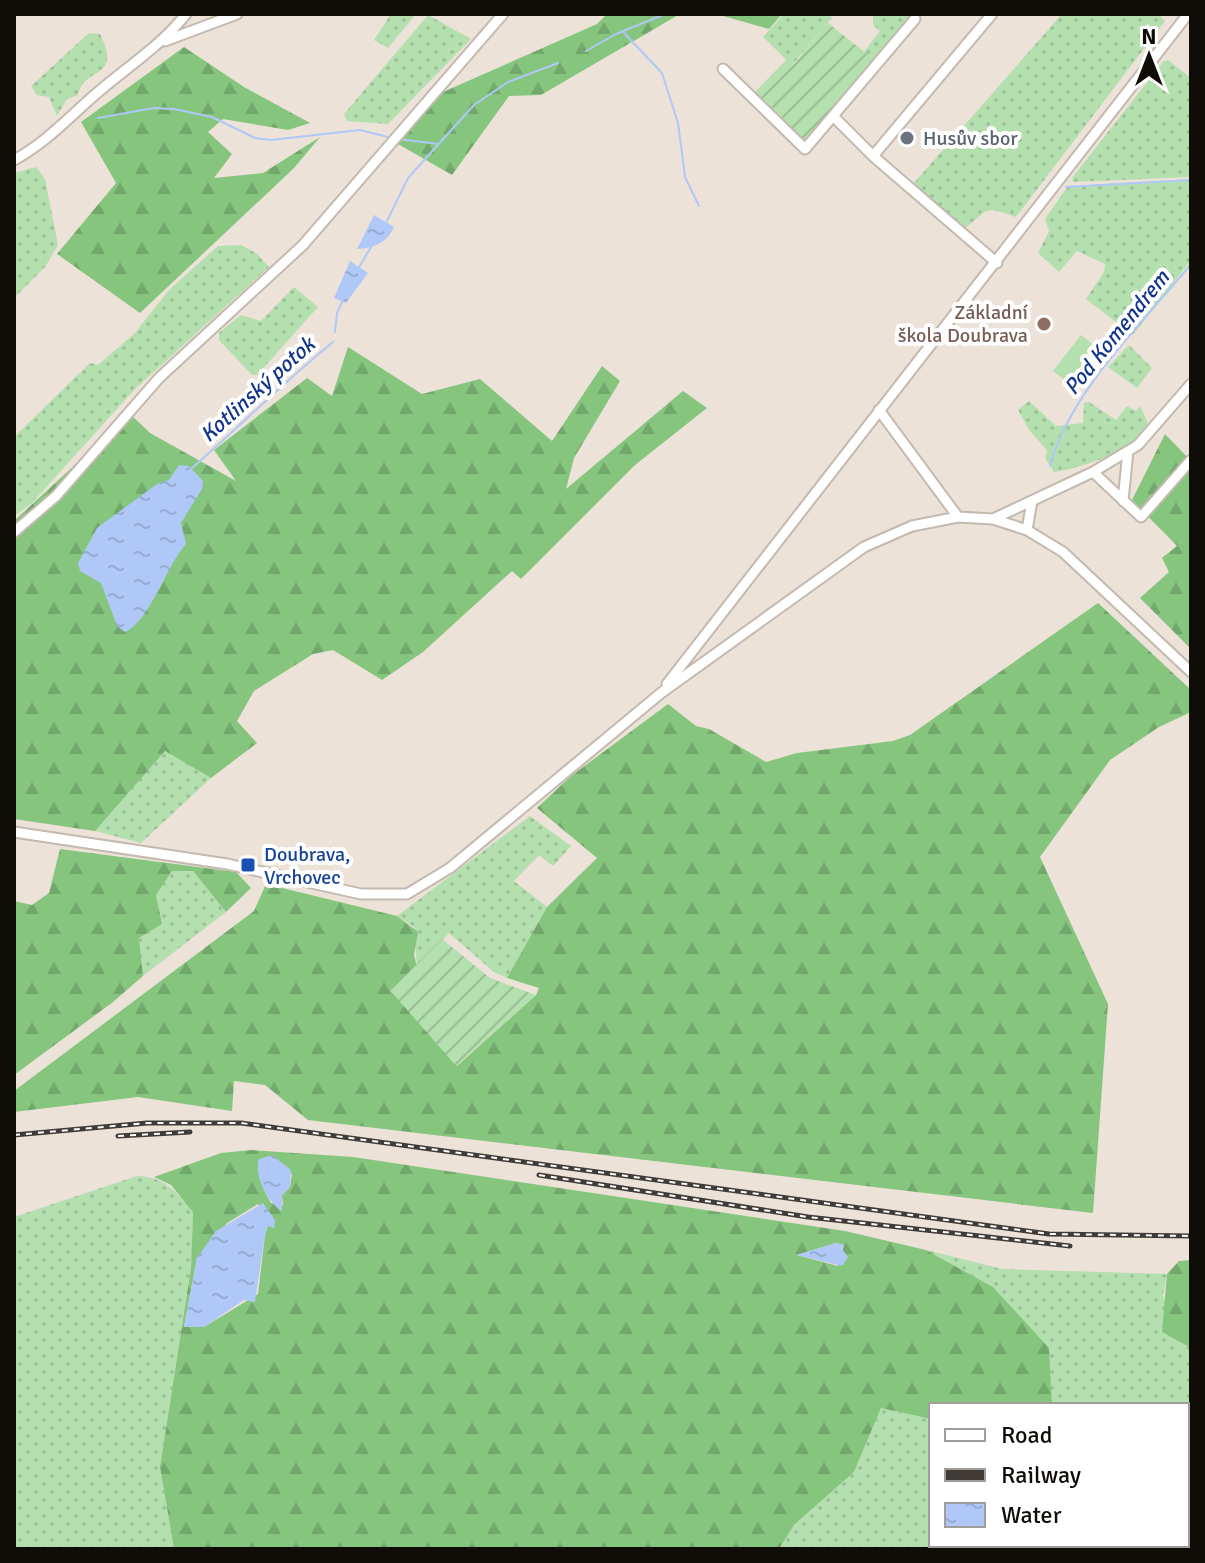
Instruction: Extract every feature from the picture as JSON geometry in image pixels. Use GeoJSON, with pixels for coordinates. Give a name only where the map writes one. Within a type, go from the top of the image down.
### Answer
{"type":"FeatureCollection","features":[{"type":"Feature","properties":{"kind":"street"},"geometry":{"type":"LineString","coordinates":[[14,160],[36,149],[98,92],[165,41],[186,14]]}},
{"type":"Feature","properties":{"kind":"street"},"geometry":{"type":"LineString","coordinates":[[165,41],[237,14]]}},
{"type":"Feature","properties":{"kind":"street"},"geometry":{"type":"LineString","coordinates":[[14,532],[56,496],[159,378],[303,245],[503,14]]}},
{"type":"Feature","properties":{"kind":"street"},"geometry":{"type":"LineString","coordinates":[[873,156],[992,14]]}},
{"type":"Feature","properties":{"kind":"street"},"geometry":{"type":"LineString","coordinates":[[661,693],[1188,14]]}},
{"type":"Feature","properties":{"kind":"street"},"geometry":{"type":"LineString","coordinates":[[723,69],[805,149],[915,19]]}},
{"type":"Feature","properties":{"kind":"street"},"geometry":{"type":"LineString","coordinates":[[833,116],[873,156],[997,263]]}},
{"type":"Feature","properties":{"kind":"street"},"geometry":{"type":"LineString","coordinates":[[993,519],[1093,472],[1138,445],[1191,384]]}},
{"type":"Feature","properties":{"kind":"street"},"geometry":{"type":"LineString","coordinates":[[879,410],[958,517]]}},
{"type":"Feature","properties":{"kind":"street"},"geometry":{"type":"LineString","coordinates":[[1123,501],[1128,451]]}},
{"type":"Feature","properties":{"kind":"street"},"geometry":{"type":"LineString","coordinates":[[1093,472],[1141,517],[1191,460]]}},
{"type":"Feature","properties":{"kind":"street"},"geometry":{"type":"LineString","coordinates":[[1027,530],[1032,501]]}},
{"type":"Feature","properties":{"kind":"street"},"geometry":{"type":"LineString","coordinates":[[14,832],[227,864],[361,894],[407,894],[450,868],[661,693],[864,547],[912,526],[958,517],[993,519],[1027,530],[1063,552],[1104,587],[1191,672]]}},
{"type":"Feature","properties":{"kind":"green space"},"geometry":{"type":"Polygon","coordinates":[[[391,14],[416,14],[388,48],[374,40],[391,14]]]}},
{"type":"Feature","properties":{"kind":"green space"},"geometry":{"type":"Polygon","coordinates":[[[607,14],[680,14],[541,95],[509,96],[452,175],[391,140],[434,96],[597,24],[607,14]]]}},
{"type":"Feature","properties":{"kind":"green space"},"geometry":{"type":"Polygon","coordinates":[[[716,14],[782,14],[769,29],[716,14]]]}},
{"type":"Feature","properties":{"kind":"green space"},"geometry":{"type":"Polygon","coordinates":[[[784,14],[828,14],[832,18],[792,65],[763,37],[784,14]]]}},
{"type":"Feature","properties":{"kind":"green space"},"geometry":{"type":"Polygon","coordinates":[[[873,14],[916,14],[877,62],[864,52],[880,31],[873,25],[873,14]]]}},
{"type":"Feature","properties":{"kind":"green space"},"geometry":{"type":"Polygon","coordinates":[[[1062,14],[1158,14],[1165,21],[1019,213],[1015,217],[986,211],[964,229],[914,183],[1062,14]]]}},
{"type":"Feature","properties":{"kind":"green space"},"geometry":{"type":"Polygon","coordinates":[[[428,15],[471,39],[388,124],[347,121],[344,114],[428,15]]]}},
{"type":"Feature","properties":{"kind":"green space"},"geometry":{"type":"Polygon","coordinates":[[[828,23],[877,62],[811,138],[802,140],[755,92],[787,59],[793,65],[828,23]]]}},
{"type":"Feature","properties":{"kind":"green space"},"geometry":{"type":"Polygon","coordinates":[[[89,33],[100,34],[106,49],[105,66],[87,79],[78,95],[67,99],[57,116],[49,97],[37,95],[31,86],[89,33]]]}},
{"type":"Feature","properties":{"kind":"green space"},"geometry":{"type":"Polygon","coordinates":[[[184,47],[244,87],[310,123],[288,130],[223,119],[208,132],[232,154],[214,178],[263,173],[320,137],[294,168],[140,313],[57,254],[116,183],[81,122],[184,47]]]}},
{"type":"Feature","properties":{"kind":"green space"},"geometry":{"type":"Polygon","coordinates":[[[1168,60],[1191,78],[1191,177],[1073,182],[1072,178],[1163,62],[1168,60]]]}},
{"type":"Feature","properties":{"kind":"green space"},"geometry":{"type":"Polygon","coordinates":[[[36,167],[45,179],[58,245],[45,267],[14,298],[14,173],[36,167]]]}},
{"type":"Feature","properties":{"kind":"green space"},"geometry":{"type":"Polygon","coordinates":[[[1191,179],[1191,260],[1133,335],[1086,299],[1104,272],[1105,264],[1077,251],[1059,272],[1038,253],[1049,231],[1045,219],[1068,186],[1191,179]]]}},
{"type":"Feature","properties":{"kind":"green space"},"geometry":{"type":"Polygon","coordinates":[[[241,245],[256,253],[269,267],[133,391],[32,503],[14,516],[14,437],[90,363],[98,365],[134,334],[169,290],[218,246],[241,245]]]}},
{"type":"Feature","properties":{"kind":"green space"},"geometry":{"type":"Polygon","coordinates":[[[294,287],[318,307],[257,375],[252,375],[219,340],[219,333],[241,315],[261,321],[294,287]]]}},
{"type":"Feature","properties":{"kind":"green space"},"geometry":{"type":"Polygon","coordinates":[[[1081,335],[1099,349],[1071,385],[1053,371],[1081,335]]]}},
{"type":"Feature","properties":{"kind":"green space"},"geometry":{"type":"Polygon","coordinates":[[[1129,345],[1152,368],[1137,388],[1108,367],[1129,345]]]}},
{"type":"Feature","properties":{"kind":"green space"},"geometry":{"type":"Polygon","coordinates":[[[348,347],[422,394],[480,379],[552,441],[602,366],[620,381],[574,458],[566,489],[683,391],[707,408],[635,465],[521,579],[512,571],[423,652],[382,680],[333,650],[313,654],[254,691],[237,721],[257,743],[211,778],[165,751],[95,831],[14,819],[14,521],[130,414],[150,433],[236,481],[214,450],[307,378],[332,396],[348,347]]]}},
{"type":"Feature","properties":{"kind":"green space"},"geometry":{"type":"Polygon","coordinates":[[[1029,401],[1056,426],[1083,423],[1084,403],[1089,402],[1116,420],[1127,406],[1136,411],[1140,406],[1148,423],[1132,442],[1120,450],[1079,467],[1054,472],[1045,458],[1047,450],[1029,430],[1018,410],[1029,401]]]}},
{"type":"Feature","properties":{"kind":"green space"},"geometry":{"type":"Polygon","coordinates":[[[1165,434],[1191,461],[1191,649],[1140,598],[1169,572],[1162,558],[1177,546],[1132,500],[1165,434]]]}},
{"type":"Feature","properties":{"kind":"green space"},"geometry":{"type":"Polygon","coordinates":[[[1098,603],[1191,690],[1191,712],[1159,727],[1110,760],[1040,857],[1108,1004],[1093,1213],[308,1120],[265,1085],[234,1081],[232,1111],[138,1097],[14,1112],[14,1091],[254,911],[266,884],[397,916],[418,932],[414,955],[417,967],[390,990],[457,1066],[536,995],[539,988],[507,978],[547,907],[597,858],[537,808],[571,776],[668,704],[696,726],[709,729],[766,762],[797,753],[893,741],[910,735],[1098,603]]]}},
{"type":"Feature","properties":{"kind":"green space"},"geometry":{"type":"Polygon","coordinates":[[[165,751],[211,778],[141,843],[95,831],[165,751]]]}},
{"type":"Feature","properties":{"kind":"green space"},"geometry":{"type":"Polygon","coordinates":[[[530,816],[571,846],[553,866],[539,855],[514,881],[547,907],[507,978],[494,972],[449,933],[417,967],[414,927],[397,916],[530,816]]]}},
{"type":"Feature","properties":{"kind":"green space"},"geometry":{"type":"Polygon","coordinates":[[[60,849],[236,872],[251,888],[226,912],[193,871],[172,871],[156,895],[162,924],[139,938],[143,976],[14,1075],[14,901],[32,905],[49,893],[60,849]]]}},
{"type":"Feature","properties":{"kind":"green space"},"geometry":{"type":"Polygon","coordinates":[[[172,871],[193,871],[226,912],[143,976],[139,938],[162,924],[156,895],[172,871]]]}},
{"type":"Feature","properties":{"kind":"green space"},"geometry":{"type":"Polygon","coordinates":[[[442,939],[490,978],[536,995],[456,1066],[390,990],[442,939]]]}},
{"type":"Feature","properties":{"kind":"green space"},"geometry":{"type":"Polygon","coordinates":[[[252,1150],[353,1157],[845,1231],[926,1250],[993,1287],[1049,1348],[1052,1403],[929,1403],[929,1419],[881,1408],[854,1472],[794,1525],[779,1549],[174,1549],[160,1467],[191,1268],[193,1212],[171,1185],[154,1177],[221,1153],[252,1150]],[[259,1159],[259,1176],[271,1203],[283,1205],[282,1195],[290,1187],[292,1174],[259,1159]],[[258,1204],[227,1223],[197,1258],[184,1327],[204,1327],[258,1294],[265,1235],[268,1225],[273,1227],[258,1204]],[[836,1243],[797,1255],[838,1266],[844,1245],[836,1243]]]}},
{"type":"Feature","properties":{"kind":"green space"},"geometry":{"type":"Polygon","coordinates":[[[137,1176],[163,1182],[193,1211],[191,1268],[160,1467],[174,1549],[14,1549],[14,1217],[137,1176]]]}},
{"type":"Feature","properties":{"kind":"green space"},"geometry":{"type":"Polygon","coordinates":[[[926,1250],[1002,1269],[1167,1274],[1163,1295],[1180,1342],[1191,1348],[1191,1549],[1146,1547],[1189,1547],[1189,1403],[1052,1403],[1048,1348],[993,1287],[926,1250]]]}},
{"type":"Feature","properties":{"kind":"green space"},"geometry":{"type":"Polygon","coordinates":[[[1191,1260],[1191,1348],[1162,1332],[1167,1274],[1179,1261],[1191,1260]]]}},
{"type":"Feature","properties":{"kind":"green space"},"geometry":{"type":"Polygon","coordinates":[[[881,1408],[929,1419],[929,1547],[1023,1549],[779,1549],[794,1525],[854,1472],[881,1408]]]}},
{"type":"Feature","properties":{"kind":"green space"},"geometry":{"type":"Polygon","coordinates":[[[1146,1547],[1146,1549],[1023,1549],[1146,1547]]]}},
{"type":"Feature","properties":{"kind":"water"},"geometry":{"type":"Polygon","coordinates":[[[374,215],[394,227],[379,244],[357,249],[374,215]]]}},
{"type":"Feature","properties":{"kind":"water"},"geometry":{"type":"Polygon","coordinates":[[[350,261],[368,273],[346,303],[334,298],[350,261]]]}},
{"type":"Feature","properties":{"kind":"water"},"geometry":{"type":"Polygon","coordinates":[[[179,465],[189,466],[203,481],[202,489],[181,523],[186,544],[142,617],[125,632],[117,626],[101,583],[80,571],[78,563],[97,528],[157,484],[169,480],[179,465]]]}},
{"type":"Feature","properties":{"kind":"water"},"geometry":{"type":"Polygon","coordinates":[[[272,1155],[291,1170],[290,1187],[282,1195],[282,1211],[267,1195],[258,1173],[259,1159],[272,1155]]]}},
{"type":"Feature","properties":{"kind":"water"},"geometry":{"type":"Polygon","coordinates":[[[263,1203],[275,1220],[274,1228],[268,1226],[265,1235],[255,1302],[244,1300],[204,1327],[184,1327],[197,1258],[216,1231],[263,1203]]]}},
{"type":"Feature","properties":{"kind":"water"},"geometry":{"type":"Polygon","coordinates":[[[836,1243],[844,1245],[842,1249],[848,1257],[842,1266],[797,1255],[836,1243]]]}},
{"type":"Feature","properties":{"kind":"waterway","name":"Kotlinský potok"},"geometry":{"type":"LineString","coordinates":[[586,51],[616,34],[665,14]]}},
{"type":"Feature","properties":{"kind":"waterway"},"geometry":{"type":"LineString","coordinates":[[624,33],[662,73],[678,123],[685,177],[699,206]]}},
{"type":"Feature","properties":{"kind":"waterway","name":"Kotlinský potok"},"geometry":{"type":"LineString","coordinates":[[387,221],[408,178],[474,105],[508,82],[558,63]]}},
{"type":"Feature","properties":{"kind":"waterway"},"geometry":{"type":"LineString","coordinates":[[98,118],[154,108],[174,109],[212,117],[255,138],[271,140],[360,130],[392,138]]}},
{"type":"Feature","properties":{"kind":"waterway"},"geometry":{"type":"LineString","coordinates":[[398,139],[439,144]]}},
{"type":"Feature","properties":{"kind":"waterway"},"geometry":{"type":"LineString","coordinates":[[1066,187],[1191,180]]}},
{"type":"Feature","properties":{"kind":"waterway","name":"Kotlinský potok"},"geometry":{"type":"LineString","coordinates":[[358,269],[371,247]]}},
{"type":"Feature","properties":{"kind":"waterway","name":"Pod Komendrem"},"geometry":{"type":"LineString","coordinates":[[1050,466],[1060,438],[1090,385],[1191,264]]}},
{"type":"Feature","properties":{"kind":"waterway","name":"Kotlinský potok"},"geometry":{"type":"LineString","coordinates":[[335,332],[337,313],[343,300]]}},
{"type":"Feature","properties":{"kind":"waterway","name":"Kotlinský potok"},"geometry":{"type":"LineString","coordinates":[[191,469],[333,342]]}},
{"type":"Feature","properties":{"kind":"railway"},"geometry":{"type":"LineString","coordinates":[[14,1135],[147,1123],[241,1123],[1049,1234],[1191,1236]]}},
{"type":"Feature","properties":{"kind":"railway"},"geometry":{"type":"LineString","coordinates":[[118,1136],[190,1132]]}},
{"type":"Feature","properties":{"kind":"railway"},"geometry":{"type":"LineString","coordinates":[[539,1175],[808,1217],[1070,1246]]}},
{"type":"Feature","properties":{"kind":"place","name":"Husův sbor"},"geometry":{"type":"Point","coordinates":[907,138]}},
{"type":"Feature","properties":{"kind":"place","name":"Základní škola Doubrava"},"geometry":{"type":"Point","coordinates":[1044,324]}},
{"type":"Feature","properties":{"kind":"place","name":"Doubrava, Vrchovec"},"geometry":{"type":"Point","coordinates":[248,865]}}]}
